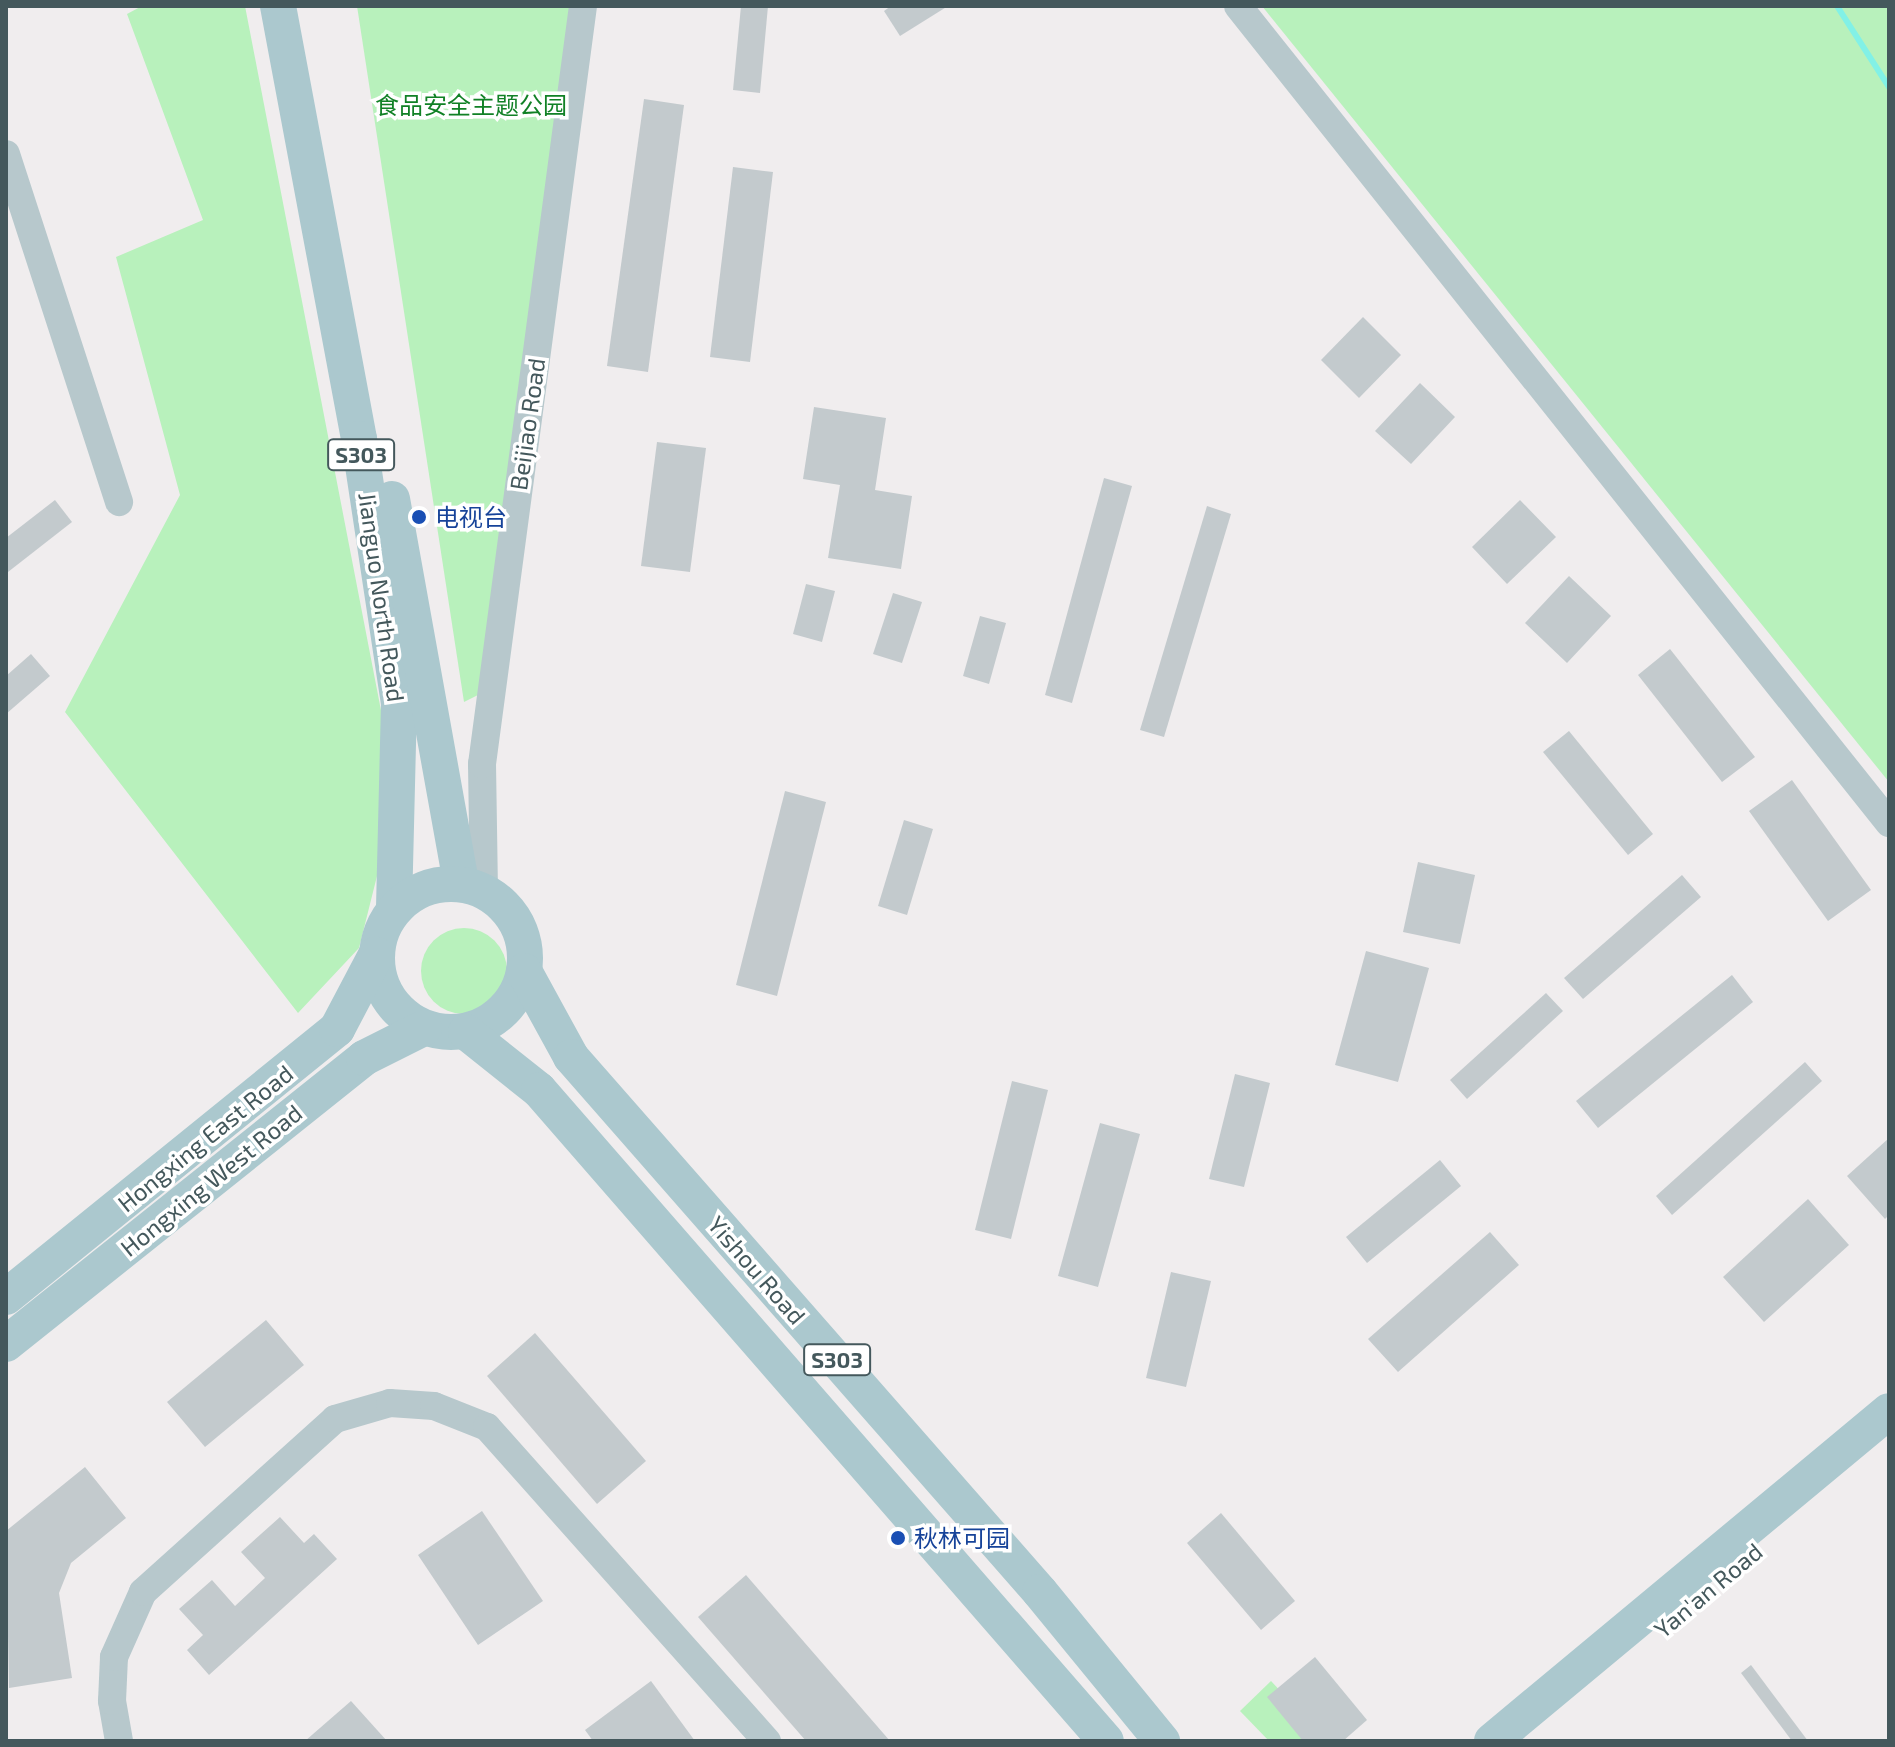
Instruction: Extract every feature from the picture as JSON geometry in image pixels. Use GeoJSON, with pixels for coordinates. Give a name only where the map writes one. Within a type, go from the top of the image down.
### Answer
{"type":"FeatureCollection","features":[{"type":"Feature","properties":{"kind":"main road","name":"Jianguo North Road"},"geometry":{"type":"LineString","coordinates":[[278,6],[359,439],[399,703],[394,908]]}},
{"type":"Feature","properties":{"kind":"main road","name":"Jianguo North Road"},"geometry":{"type":"LineString","coordinates":[[300,6],[472,887]]}},
{"type":"Feature","properties":{"kind":"main road"},"geometry":{"type":"LineString","coordinates":[[437,884],[472,887],[503,905],[518,924],[525,947],[524,971],[517,992],[504,1010],[487,1024],[466,1032],[445,1033],[424,1028],[405,1018],[390,1002],[379,980],[376,955],[381,930],[394,908],[414,893],[437,884]]}},
{"type":"Feature","properties":{"kind":"main road","name":"Hongxing East Road"},"geometry":{"type":"LineString","coordinates":[[6,1297],[337,1029],[376,955]]}},
{"type":"Feature","properties":{"kind":"main road","name":"Yishou Road"},"geometry":{"type":"LineString","coordinates":[[524,971],[571,1057],[1040,1592],[1162,1741]]}},
{"type":"Feature","properties":{"kind":"main road","name":"Hongxing West Road"},"geometry":{"type":"LineString","coordinates":[[6,1344],[364,1058],[424,1028]]}},
{"type":"Feature","properties":{"kind":"main road","name":"Yishou Road"},"geometry":{"type":"LineString","coordinates":[[466,1032],[539,1090],[1106,1741]]}},
{"type":"Feature","properties":{"kind":"main road"},"geometry":{"type":"LineString","coordinates":[[1492,1741],[1889,1411]]}},
{"type":"Feature","properties":{"kind":"main road","name":"Yan'an Road"},"geometry":{"type":"LineString","coordinates":[[1527,1741],[1889,1438]]}},
{"type":"Feature","properties":{"kind":"street","name":"Beijiao Road"},"geometry":{"type":"LineString","coordinates":[[472,887],[482,764],[583,6]]}},
{"type":"Feature","properties":{"kind":"street"},"geometry":{"type":"LineString","coordinates":[[1238,6],[1889,823]]}},
{"type":"Feature","properties":{"kind":"street"},"geometry":{"type":"LineString","coordinates":[[6,154],[119,502]]}},
{"type":"Feature","properties":{"kind":"street"},"geometry":{"type":"LineString","coordinates":[[119,1741],[112,1701],[114,1657],[143,1592],[335,1419],[390,1403],[434,1406],[487,1427],[767,1741]]}},
{"type":"Feature","properties":{"kind":"green space"},"geometry":{"type":"Polygon","coordinates":[[[142,6],[245,6],[390,757],[383,852],[359,948],[298,1013],[65,712],[180,495],[116,257],[203,220],[127,14],[142,6]]]}},
{"type":"Feature","properties":{"kind":"green space","name":"食品安全主题公园"},"geometry":{"type":"Polygon","coordinates":[[[357,6],[588,6],[480,694],[464,702],[357,6]]]}},
{"type":"Feature","properties":{"kind":"green space"},"geometry":{"type":"Polygon","coordinates":[[[1262,6],[1889,6],[1889,782],[1649,485],[1262,6]]]}},
{"type":"Feature","properties":{"kind":"green space"},"geometry":{"type":"Polygon","coordinates":[[[464,928],[488,935],[500,947],[507,971],[500,995],[488,1007],[464,1014],[440,1007],[428,995],[421,971],[428,947],[440,935],[464,928]]]}},
{"type":"Feature","properties":{"kind":"green space"},"geometry":{"type":"Polygon","coordinates":[[[1271,1681],[1327,1741],[1269,1741],[1240,1711],[1271,1681]]]}},
{"type":"Feature","properties":{"kind":"building"},"geometry":{"type":"Polygon","coordinates":[[[741,6],[768,6],[760,93],[733,90],[741,6]]]}},
{"type":"Feature","properties":{"kind":"building"},"geometry":{"type":"Polygon","coordinates":[[[891,6],[948,6],[900,36],[884,11],[891,6]]]}},
{"type":"Feature","properties":{"kind":"building"},"geometry":{"type":"Polygon","coordinates":[[[644,99],[684,105],[648,372],[607,366],[644,99]]]}},
{"type":"Feature","properties":{"kind":"building"},"geometry":{"type":"Polygon","coordinates":[[[733,167],[773,172],[750,362],[710,357],[733,167]]]}},
{"type":"Feature","properties":{"kind":"building"},"geometry":{"type":"Polygon","coordinates":[[[1363,317],[1401,355],[1359,398],[1321,360],[1363,317]]]}},
{"type":"Feature","properties":{"kind":"building"},"geometry":{"type":"Polygon","coordinates":[[[1420,383],[1455,417],[1411,464],[1375,431],[1420,383]]]}},
{"type":"Feature","properties":{"kind":"building"},"geometry":{"type":"Polygon","coordinates":[[[814,407],[886,418],[875,490],[912,496],[901,569],[828,558],[840,485],[803,479],[814,407]]]}},
{"type":"Feature","properties":{"kind":"building"},"geometry":{"type":"Polygon","coordinates":[[[657,442],[706,448],[690,572],[641,566],[657,442]]]}},
{"type":"Feature","properties":{"kind":"building"},"geometry":{"type":"Polygon","coordinates":[[[1104,478],[1132,486],[1072,703],[1045,695],[1104,478]]]}},
{"type":"Feature","properties":{"kind":"building"},"geometry":{"type":"Polygon","coordinates":[[[55,500],[72,522],[8,572],[6,538],[55,500]]]}},
{"type":"Feature","properties":{"kind":"building"},"geometry":{"type":"Polygon","coordinates":[[[1520,500],[1556,537],[1507,584],[1472,547],[1520,500]]]}},
{"type":"Feature","properties":{"kind":"building"},"geometry":{"type":"Polygon","coordinates":[[[1207,506],[1231,514],[1164,737],[1140,730],[1207,506]]]}},
{"type":"Feature","properties":{"kind":"building"},"geometry":{"type":"Polygon","coordinates":[[[1569,576],[1611,616],[1567,663],[1525,623],[1569,576]]]}},
{"type":"Feature","properties":{"kind":"building"},"geometry":{"type":"Polygon","coordinates":[[[806,584],[835,591],[822,642],[793,634],[806,584]]]}},
{"type":"Feature","properties":{"kind":"building"},"geometry":{"type":"Polygon","coordinates":[[[893,593],[922,602],[902,663],[873,654],[893,593]]]}},
{"type":"Feature","properties":{"kind":"building"},"geometry":{"type":"Polygon","coordinates":[[[980,616],[1006,623],[989,684],[963,676],[980,616]]]}},
{"type":"Feature","properties":{"kind":"building"},"geometry":{"type":"Polygon","coordinates":[[[1670,649],[1755,757],[1722,782],[1638,675],[1670,649]]]}},
{"type":"Feature","properties":{"kind":"building"},"geometry":{"type":"Polygon","coordinates":[[[31,654],[50,676],[6,714],[6,676],[31,654]]]}},
{"type":"Feature","properties":{"kind":"building"},"geometry":{"type":"Polygon","coordinates":[[[1569,731],[1653,834],[1628,855],[1543,752],[1569,731]]]}},
{"type":"Feature","properties":{"kind":"building"},"geometry":{"type":"Polygon","coordinates":[[[1792,780],[1871,890],[1828,921],[1749,811],[1792,780]]]}},
{"type":"Feature","properties":{"kind":"building"},"geometry":{"type":"Polygon","coordinates":[[[785,791],[826,802],[777,996],[736,985],[785,791]]]}},
{"type":"Feature","properties":{"kind":"building"},"geometry":{"type":"Polygon","coordinates":[[[904,820],[933,829],[907,915],[878,906],[904,820]]]}},
{"type":"Feature","properties":{"kind":"building"},"geometry":{"type":"Polygon","coordinates":[[[1418,862],[1475,875],[1460,944],[1403,932],[1418,862]]]}},
{"type":"Feature","properties":{"kind":"building"},"geometry":{"type":"Polygon","coordinates":[[[1682,875],[1701,897],[1583,999],[1564,978],[1682,875]]]}},
{"type":"Feature","properties":{"kind":"building"},"geometry":{"type":"Polygon","coordinates":[[[1366,951],[1429,968],[1398,1082],[1335,1065],[1366,951]]]}},
{"type":"Feature","properties":{"kind":"building"},"geometry":{"type":"Polygon","coordinates":[[[1732,975],[1753,1002],[1598,1128],[1576,1101],[1732,975]]]}},
{"type":"Feature","properties":{"kind":"building"},"geometry":{"type":"Polygon","coordinates":[[[1546,993],[1563,1011],[1467,1099],[1450,1080],[1546,993]]]}},
{"type":"Feature","properties":{"kind":"building"},"geometry":{"type":"Polygon","coordinates":[[[1805,1062],[1822,1081],[1672,1215],[1656,1196],[1805,1062]]]}},
{"type":"Feature","properties":{"kind":"building"},"geometry":{"type":"Polygon","coordinates":[[[1235,1074],[1270,1083],[1244,1187],[1209,1179],[1235,1074]]]}},
{"type":"Feature","properties":{"kind":"building"},"geometry":{"type":"Polygon","coordinates":[[[1012,1081],[1048,1090],[1011,1239],[975,1230],[1012,1081]]]}},
{"type":"Feature","properties":{"kind":"building"},"geometry":{"type":"Polygon","coordinates":[[[1100,1123],[1140,1134],[1098,1287],[1058,1276],[1100,1123]]]}},
{"type":"Feature","properties":{"kind":"building"},"geometry":{"type":"Polygon","coordinates":[[[1889,1138],[1889,1215],[1885,1219],[1847,1176],[1889,1138]]]}},
{"type":"Feature","properties":{"kind":"building"},"geometry":{"type":"Polygon","coordinates":[[[1440,1160],[1461,1186],[1367,1263],[1346,1237],[1440,1160]]]}},
{"type":"Feature","properties":{"kind":"building"},"geometry":{"type":"Polygon","coordinates":[[[1808,1199],[1849,1245],[1764,1322],[1723,1277],[1808,1199]]]}},
{"type":"Feature","properties":{"kind":"building"},"geometry":{"type":"Polygon","coordinates":[[[1490,1232],[1519,1265],[1398,1372],[1368,1339],[1490,1232]]]}},
{"type":"Feature","properties":{"kind":"building"},"geometry":{"type":"Polygon","coordinates":[[[1171,1272],[1211,1281],[1186,1387],[1146,1378],[1171,1272]]]}},
{"type":"Feature","properties":{"kind":"building"},"geometry":{"type":"Polygon","coordinates":[[[266,1320],[304,1365],[205,1447],[167,1402],[266,1320]]]}},
{"type":"Feature","properties":{"kind":"building"},"geometry":{"type":"Polygon","coordinates":[[[535,1333],[646,1461],[597,1504],[487,1376],[535,1333]]]}},
{"type":"Feature","properties":{"kind":"building"},"geometry":{"type":"Polygon","coordinates":[[[85,1467],[126,1518],[71,1563],[59,1593],[72,1678],[9,1688],[6,1531],[85,1467]]]}},
{"type":"Feature","properties":{"kind":"building"},"geometry":{"type":"Polygon","coordinates":[[[482,1511],[543,1601],[478,1645],[418,1555],[482,1511]]]}},
{"type":"Feature","properties":{"kind":"building"},"geometry":{"type":"Polygon","coordinates":[[[1221,1513],[1295,1601],[1261,1630],[1187,1543],[1221,1513]]]}},
{"type":"Feature","properties":{"kind":"building"},"geometry":{"type":"Polygon","coordinates":[[[280,1517],[304,1543],[314,1534],[337,1559],[209,1675],[187,1650],[203,1635],[179,1609],[212,1580],[235,1606],[265,1578],[241,1552],[280,1517]]]}},
{"type":"Feature","properties":{"kind":"building"},"geometry":{"type":"Polygon","coordinates":[[[746,1575],[890,1741],[806,1741],[698,1617],[746,1575]]]}},
{"type":"Feature","properties":{"kind":"building"},"geometry":{"type":"Polygon","coordinates":[[[1315,1657],[1367,1720],[1343,1741],[1303,1741],[1267,1697],[1315,1657]]]}},
{"type":"Feature","properties":{"kind":"building"},"geometry":{"type":"Polygon","coordinates":[[[1751,1665],[1808,1741],[1792,1741],[1741,1673],[1751,1665]]]}},
{"type":"Feature","properties":{"kind":"building"},"geometry":{"type":"Polygon","coordinates":[[[651,1681],[695,1741],[593,1741],[585,1730],[651,1681]]]}},
{"type":"Feature","properties":{"kind":"building"},"geometry":{"type":"Polygon","coordinates":[[[351,1701],[387,1741],[305,1741],[351,1701]]]}},
{"type":"Feature","properties":{"kind":"waterway"},"geometry":{"type":"LineString","coordinates":[[1837,6],[1889,87]]}},
{"type":"Feature","properties":{"kind":"place","name":"电视台"},"geometry":{"type":"Point","coordinates":[419,517]}},
{"type":"Feature","properties":{"kind":"place","name":"秋林可园"},"geometry":{"type":"Point","coordinates":[898,1538]}}]}
